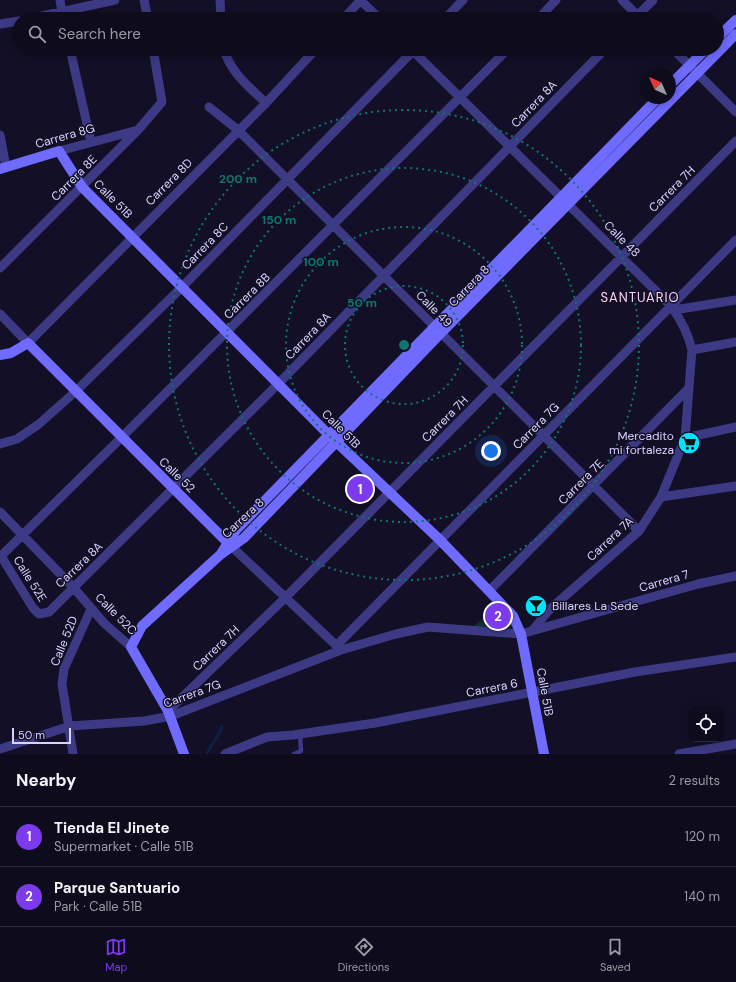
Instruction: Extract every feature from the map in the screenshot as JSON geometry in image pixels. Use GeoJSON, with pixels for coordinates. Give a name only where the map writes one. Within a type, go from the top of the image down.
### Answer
{"type":"FeatureCollection","features":[{"type":"Feature","properties":{"kind":"street"},"geometry":{"type":"LineString","coordinates":[[60,0],[62,12]]}},
{"type":"Feature","properties":{"kind":"street"},"geometry":{"type":"LineString","coordinates":[[75,12],[115,0]]}},
{"type":"Feature","properties":{"kind":"street"},"geometry":{"type":"LineString","coordinates":[[144,0],[147,12]]}},
{"type":"Feature","properties":{"kind":"street"},"geometry":{"type":"LineString","coordinates":[[220,0],[221,12]]}},
{"type":"Feature","properties":{"kind":"street"},"geometry":{"type":"LineString","coordinates":[[350,12],[361,0],[373,12]]}},
{"type":"Feature","properties":{"kind":"street"},"geometry":{"type":"LineString","coordinates":[[452,12],[463,0]]}},
{"type":"Feature","properties":{"kind":"street"},"geometry":{"type":"LineString","coordinates":[[545,12],[556,0]]}},
{"type":"Feature","properties":{"kind":"street"},"geometry":{"type":"LineString","coordinates":[[622,0],[632,12]]}},
{"type":"Feature","properties":{"kind":"street"},"geometry":{"type":"LineString","coordinates":[[642,12],[653,0]]}},
{"type":"Feature","properties":{"kind":"street"},"geometry":{"type":"LineString","coordinates":[[724,31],[736,20]]}},
{"type":"Feature","properties":{"kind":"street"},"geometry":{"type":"LineString","coordinates":[[0,24],[12,22]]}},
{"type":"Feature","properties":{"kind":"street","name":"Carrera 8"},"geometry":{"type":"LineString","coordinates":[[724,44],[736,34]]}},
{"type":"Feature","properties":{"kind":"street"},"geometry":{"type":"LineString","coordinates":[[72,56],[91,142]]}},
{"type":"Feature","properties":{"kind":"street","name":"Carrera 8E"},"geometry":{"type":"LineString","coordinates":[[0,268],[138,130],[162,102],[154,56]]}},
{"type":"Feature","properties":{"kind":"street"},"geometry":{"type":"LineString","coordinates":[[226,56],[227,60],[241,79],[266,103]]}},
{"type":"Feature","properties":{"kind":"street","name":"Carrera 8D"},"geometry":{"type":"LineString","coordinates":[[0,355],[11,353],[28,343],[266,103],[310,56]]}},
{"type":"Feature","properties":{"kind":"street","name":"Carrera 8C"},"geometry":{"type":"LineString","coordinates":[[0,444],[18,439],[39,424],[76,391],[182,287],[407,56]]}},
{"type":"Feature","properties":{"kind":"street","name":"Calle 48"},"geometry":{"type":"LineString","coordinates":[[419,56],[622,256],[673,308],[684,324],[692,350],[685,438],[661,497]]}},
{"type":"Feature","properties":{"kind":"street","name":"Carrera 8B"},"geometry":{"type":"LineString","coordinates":[[1,557],[24,536],[227,333],[501,56]]}},
{"type":"Feature","properties":{"kind":"street","name":"Carrera 8A"},"geometry":{"type":"LineString","coordinates":[[40,614],[49,612],[173,490],[598,56]]}},
{"type":"Feature","properties":{"kind":"street"},"geometry":{"type":"LineString","coordinates":[[679,56],[736,112]]}},
{"type":"Feature","properties":{"kind":"street","name":"Carrera 8"},"geometry":{"type":"LineString","coordinates":[[230,545],[236,530],[329,435],[438,330],[693,69],[701,56]]}},
{"type":"Feature","properties":{"kind":"street","name":"Carrera 8"},"geometry":{"type":"LineString","coordinates":[[676,81],[709,56]]}},
{"type":"Feature","properties":{"kind":"street","name":"Carrera 8"},"geometry":{"type":"LineString","coordinates":[[565,200],[653,104]]}},
{"type":"Feature","properties":{"kind":"street","name":"Calle 49"},"geometry":{"type":"LineString","coordinates":[[209,107],[238,130],[639,531]]}},
{"type":"Feature","properties":{"kind":"street","name":"Carrera 8G"},"geometry":{"type":"LineString","coordinates":[[3,168],[138,130]]}},
{"type":"Feature","properties":{"kind":"street"},"geometry":{"type":"LineString","coordinates":[[0,135],[3,168]]}},
{"type":"Feature","properties":{"kind":"street","name":"Carrera 7H"},"geometry":{"type":"LineString","coordinates":[[170,714],[389,494],[736,141]]}},
{"type":"Feature","properties":{"kind":"street","name":"Calle 51B"},"geometry":{"type":"LineString","coordinates":[[58,152],[82,187],[336,442],[389,494],[440,540],[513,616],[518,624],[521,634],[544,754]]}},
{"type":"Feature","properties":{"kind":"street","name":"Carrera 7G"},"geometry":{"type":"LineString","coordinates":[[0,749],[70,726],[144,721],[170,714],[339,648],[440,540],[543,435],[673,308],[736,240]]}},
{"type":"Feature","properties":{"kind":"street"},"geometry":{"type":"LineString","coordinates":[[673,308],[736,300]]}},
{"type":"Feature","properties":{"kind":"street","name":"Calle 52"},"geometry":{"type":"LineString","coordinates":[[0,314],[173,490],[284,598],[339,648]]}},
{"type":"Feature","properties":{"kind":"street","name":"Carrera 8"},"geometry":{"type":"LineString","coordinates":[[131,647],[142,626],[230,545],[244,538],[336,442],[438,330]]}},
{"type":"Feature","properties":{"kind":"street"},"geometry":{"type":"LineString","coordinates":[[692,350],[736,342]]}},
{"type":"Feature","properties":{"kind":"street","name":"Carrera 7E"},"geometry":{"type":"LineString","coordinates":[[489,590],[688,390]]}},
{"type":"Feature","properties":{"kind":"street"},"geometry":{"type":"LineString","coordinates":[[685,438],[736,427]]}},
{"type":"Feature","properties":{"kind":"street"},"geometry":{"type":"LineString","coordinates":[[661,497],[736,486]]}},
{"type":"Feature","properties":{"kind":"street","name":"Carrera 7A"},"geometry":{"type":"LineString","coordinates":[[532,631],[549,610],[639,531],[661,497]]}},
{"type":"Feature","properties":{"kind":"street","name":"Calle 52C"},"geometry":{"type":"LineString","coordinates":[[0,512],[73,587],[91,609],[131,647],[170,714],[184,754]]}},
{"type":"Feature","properties":{"kind":"street","name":"Calle 52E"},"geometry":{"type":"LineString","coordinates":[[1,557],[33,608],[40,614]]}},
{"type":"Feature","properties":{"kind":"street","name":"Carrera 7"},"geometry":{"type":"LineString","coordinates":[[339,648],[428,627],[521,634],[698,584],[736,576]]}},
{"type":"Feature","properties":{"kind":"street","name":"Calle 52D"},"geometry":{"type":"LineString","coordinates":[[73,754],[70,726],[62,684],[64,669],[91,609]]}},
{"type":"Feature","properties":{"kind":"street","name":"Carrera 6"},"geometry":{"type":"LineString","coordinates":[[225,754],[267,737],[300,734],[375,723],[635,672],[736,657]]}},
{"type":"Feature","properties":{"kind":"street"},"geometry":{"type":"LineString","coordinates":[[679,754],[736,744]]}},
{"type":"Feature","properties":{"kind":"lane"},"geometry":{"type":"LineString","coordinates":[[294,754],[301,751],[300,734]]}},
{"type":"Feature","properties":{"kind":"green space"},"geometry":{"type":"Polygon","coordinates":[[[499,605],[510,617],[514,626],[509,628],[477,629],[474,626],[499,605]]]}},
{"type":"Feature","properties":{"kind":"waterway"},"geometry":{"type":"LineString","coordinates":[[207,754],[222,726]]}},
{"type":"Feature","properties":{"kind":"place","name":"Mercadito mi fortaleza"},"geometry":{"type":"Point","coordinates":[689,443]}},
{"type":"Feature","properties":{"kind":"place","name":"Tienda El Jinete"},"geometry":{"type":"Point","coordinates":[360,489]}},
{"type":"Feature","properties":{"kind":"place","name":"Billares La Sede"},"geometry":{"type":"Point","coordinates":[536,606]}},
{"type":"Feature","properties":{"kind":"place","name":"Parque Santuario"},"geometry":{"type":"Point","coordinates":[498,616]}},
{"type":"Feature","properties":{"kind":"district","name":"SANTUARIO"},"geometry":{"type":"Point","coordinates":[640,297]}}]}
